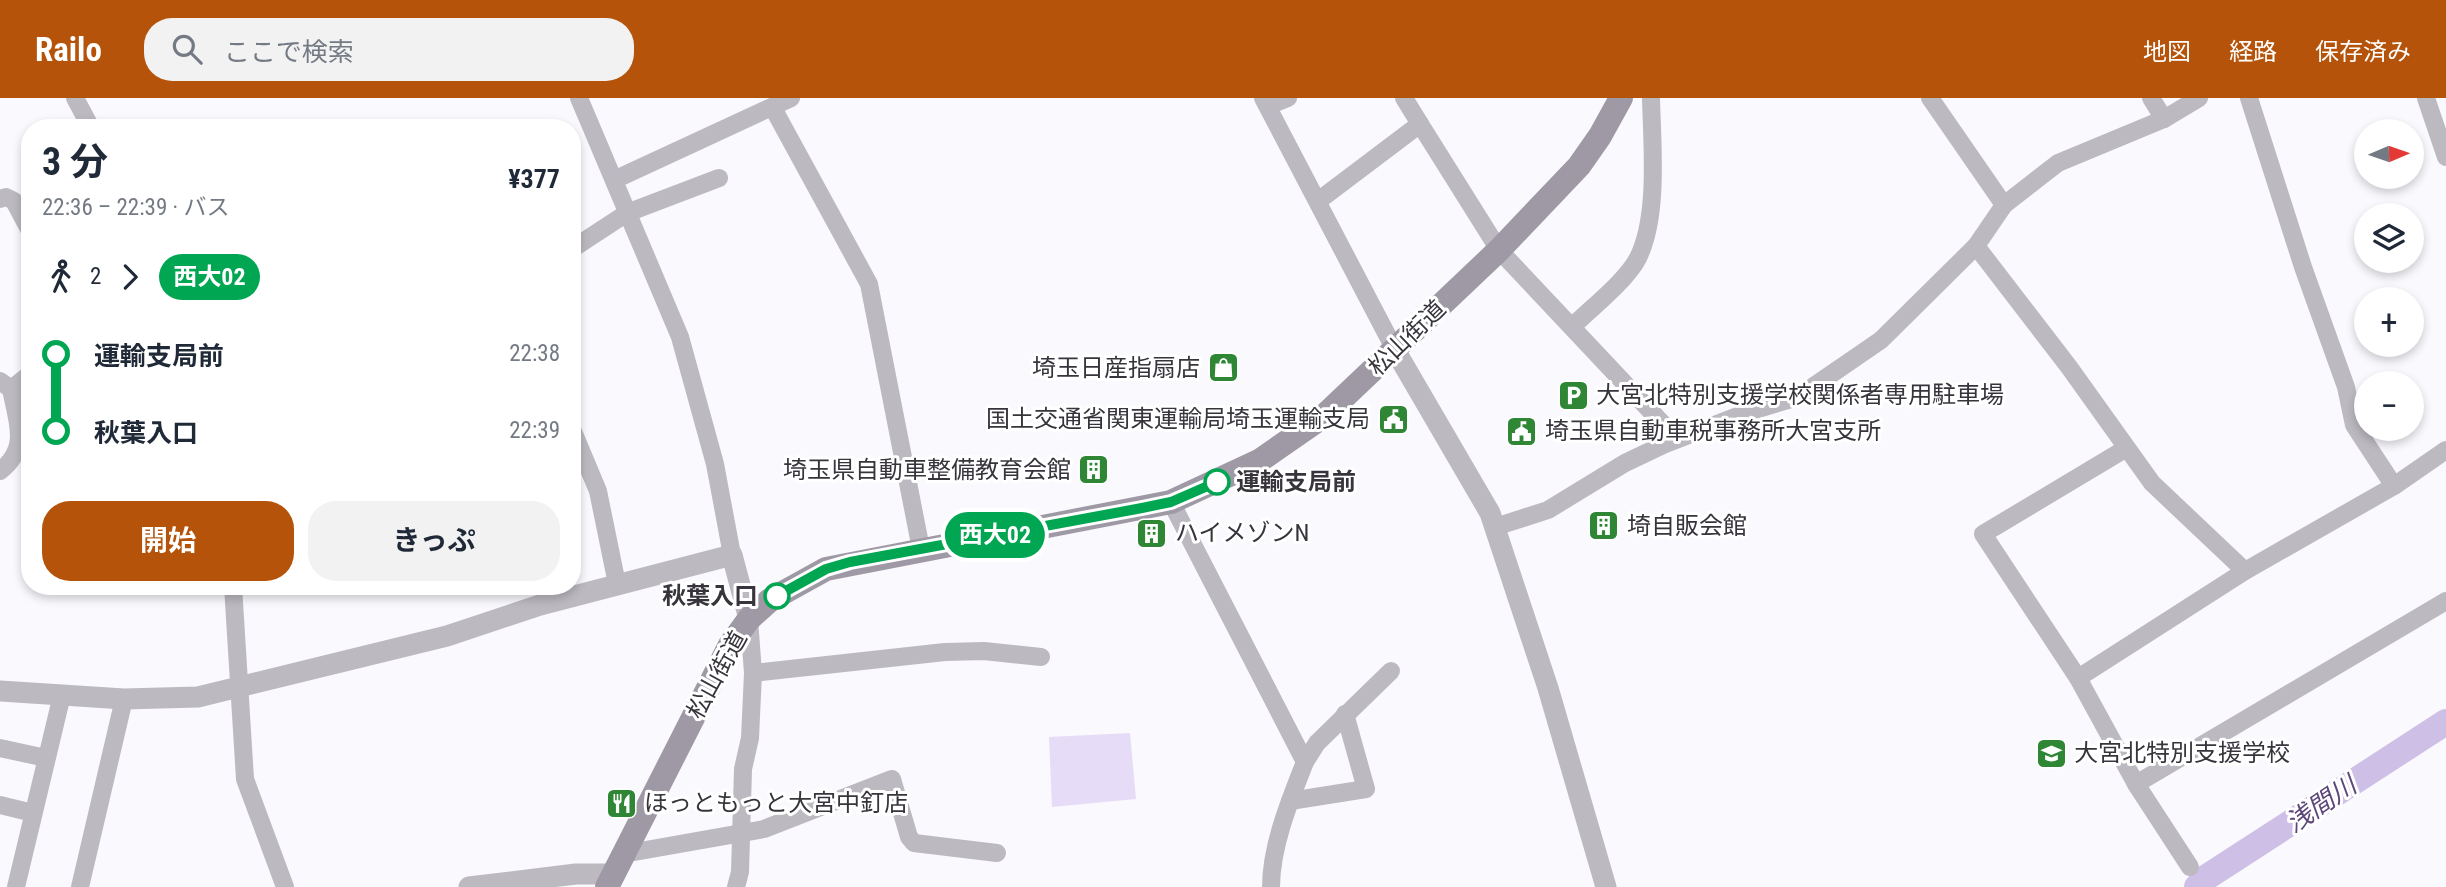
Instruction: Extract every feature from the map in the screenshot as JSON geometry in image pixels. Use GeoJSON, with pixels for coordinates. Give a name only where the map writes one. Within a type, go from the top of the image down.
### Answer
{"type":"FeatureCollection","features":[{"type":"Feature","properties":{"kind":"main road","name":"松山街道"},"geometry":{"type":"LineString","coordinates":[[611,878],[730,645],[749,619],[770,600],[826,569],[1171,502],[1230,476],[1287,444],[1324,416],[1499,250],[1579,166],[1600,136],[1620,98]]}},
{"type":"Feature","properties":{"kind":"street"},"geometry":{"type":"LineString","coordinates":[[75,98],[86,119]]}},
{"type":"Feature","properties":{"kind":"street"},"geometry":{"type":"LineString","coordinates":[[579,98],[680,337],[715,464],[732,555],[749,619],[753,673],[750,738],[743,769],[742,834],[736,887]]}},
{"type":"Feature","properties":{"kind":"street"},"geometry":{"type":"LineString","coordinates":[[614,180],[791,98]]}},
{"type":"Feature","properties":{"kind":"street"},"geometry":{"type":"LineString","coordinates":[[1288,98],[1265,102],[1395,350],[1495,527],[1548,688],[1606,887]]}},
{"type":"Feature","properties":{"kind":"street"},"geometry":{"type":"LineString","coordinates":[[1404,98],[1499,250],[1677,439]]}},
{"type":"Feature","properties":{"kind":"street"},"geometry":{"type":"LineString","coordinates":[[1572,327],[1639,257],[1647,225],[1652,166],[1651,98]]}},
{"type":"Feature","properties":{"kind":"street"},"geometry":{"type":"LineString","coordinates":[[1930,98],[2004,205]]}},
{"type":"Feature","properties":{"kind":"street"},"geometry":{"type":"LineString","coordinates":[[2151,98],[2164,119]]}},
{"type":"Feature","properties":{"kind":"street"},"geometry":{"type":"LineString","coordinates":[[1495,527],[1548,510],[1625,463],[1677,439],[1798,397],[1881,340],[1976,246],[2004,205],[2058,163],[2164,119],[2199,98]]}},
{"type":"Feature","properties":{"kind":"street"},"geometry":{"type":"LineString","coordinates":[[2249,98],[2346,387],[2354,425],[2394,486]]}},
{"type":"Feature","properties":{"kind":"street"},"geometry":{"type":"LineString","coordinates":[[2426,98],[2446,157]]}},
{"type":"Feature","properties":{"kind":"street"},"geometry":{"type":"LineString","coordinates":[[773,108],[869,284],[921,549]]}},
{"type":"Feature","properties":{"kind":"street"},"geometry":{"type":"LineString","coordinates":[[1318,201],[1420,124]]}},
{"type":"Feature","properties":{"kind":"street"},"geometry":{"type":"LineString","coordinates":[[581,243],[627,214],[719,178]]}},
{"type":"Feature","properties":{"kind":"street"},"geometry":{"type":"LineString","coordinates":[[0,200],[6,197],[14,201],[21,214]]}},
{"type":"Feature","properties":{"kind":"street"},"geometry":{"type":"LineString","coordinates":[[1976,246],[2069,367],[2125,449],[2152,483],[2245,571]]}},
{"type":"Feature","properties":{"kind":"street"},"geometry":{"type":"LineString","coordinates":[[0,471],[15,460],[19,446],[5,385]]}},
{"type":"Feature","properties":{"kind":"street"},"geometry":{"type":"LineString","coordinates":[[2125,449],[1983,534],[2078,678],[2136,784],[2189,867]]}},
{"type":"Feature","properties":{"kind":"street"},"geometry":{"type":"LineString","coordinates":[[2078,678],[2245,571],[2394,486],[2446,450]]}},
{"type":"Feature","properties":{"kind":"street"},"geometry":{"type":"LineString","coordinates":[[581,460],[598,491],[617,584]]}},
{"type":"Feature","properties":{"kind":"street"},"geometry":{"type":"LineString","coordinates":[[1171,502],[1258,666],[1305,762]]}},
{"type":"Feature","properties":{"kind":"street"},"geometry":{"type":"LineString","coordinates":[[0,691],[124,699],[198,696],[447,636],[617,584],[732,555]]}},
{"type":"Feature","properties":{"kind":"street"},"geometry":{"type":"LineString","coordinates":[[233,595],[245,779],[285,887]]}},
{"type":"Feature","properties":{"kind":"street"},"geometry":{"type":"LineString","coordinates":[[2136,784],[2446,601]]}},
{"type":"Feature","properties":{"kind":"street"},"geometry":{"type":"LineString","coordinates":[[753,673],[945,652],[984,651],[1041,657]]}},
{"type":"Feature","properties":{"kind":"street"},"geometry":{"type":"LineString","coordinates":[[1271,887],[1271,873],[1290,802],[1305,762],[1317,743],[1391,671]]}},
{"type":"Feature","properties":{"kind":"street"},"geometry":{"type":"LineString","coordinates":[[16,887],[62,695]]}},
{"type":"Feature","properties":{"kind":"street"},"geometry":{"type":"LineString","coordinates":[[80,887],[124,699]]}},
{"type":"Feature","properties":{"kind":"street"},"geometry":{"type":"LineString","coordinates":[[1290,802],[1366,789],[1345,714]]}},
{"type":"Feature","properties":{"kind":"street"},"geometry":{"type":"LineString","coordinates":[[0,748],[46,758]]}},
{"type":"Feature","properties":{"kind":"street"},"geometry":{"type":"LineString","coordinates":[[469,887],[576,874],[611,878],[764,829],[892,779],[909,837],[914,843],[997,853]]}},
{"type":"Feature","properties":{"kind":"street"},"geometry":{"type":"LineString","coordinates":[[0,805],[33,813]]}},
{"type":"Feature","properties":{"kind":"shaded area"},"geometry":{"type":"Polygon","coordinates":[[[1130,733],[1136,799],[1052,807],[1049,737],[1130,733]]]}},
{"type":"Feature","properties":{"kind":"waterway","name":"浅間川"},"geometry":{"type":"LineString","coordinates":[[2197,887],[2207,877],[2446,722]]}},
{"type":"Feature","properties":{"kind":"bus line","name":"西大02"},"geometry":{"type":"LineString","coordinates":[[777,596],[826,569],[850,562],[1171,502],[1217,482]]}},
{"type":"Feature","properties":{"kind":"place","name":"埼玉日産指扇店"},"geometry":{"type":"Point","coordinates":[1223,368]}},
{"type":"Feature","properties":{"kind":"place","name":"大宮北特別支援学校関係者専用駐車場"},"geometry":{"type":"Point","coordinates":[1573,395]}},
{"type":"Feature","properties":{"kind":"place","name":"国土交通省関東運輸局埼玉運輸支局"},"geometry":{"type":"Point","coordinates":[1393,419]}},
{"type":"Feature","properties":{"kind":"place","name":"埼玉県自動車税事務所大宮支所"},"geometry":{"type":"Point","coordinates":[1522,431]}},
{"type":"Feature","properties":{"kind":"place","name":"埼玉県自動車整備教育会館"},"geometry":{"type":"Point","coordinates":[1094,470]}},
{"type":"Feature","properties":{"kind":"place","name":"運輸支局前"},"geometry":{"type":"Point","coordinates":[1217,482]}},
{"type":"Feature","properties":{"kind":"place","name":"埼自販会館"},"geometry":{"type":"Point","coordinates":[1604,526]}},
{"type":"Feature","properties":{"kind":"place","name":"ハイメゾンN"},"geometry":{"type":"Point","coordinates":[1152,533]}},
{"type":"Feature","properties":{"kind":"place","name":"秋葉入口"},"geometry":{"type":"Point","coordinates":[777,596]}},
{"type":"Feature","properties":{"kind":"place","name":"大宮北特別支援学校"},"geometry":{"type":"Point","coordinates":[2051,753]}},
{"type":"Feature","properties":{"kind":"place","name":"ほっともっと大宮中釘店"},"geometry":{"type":"Point","coordinates":[621,803]}}]}
